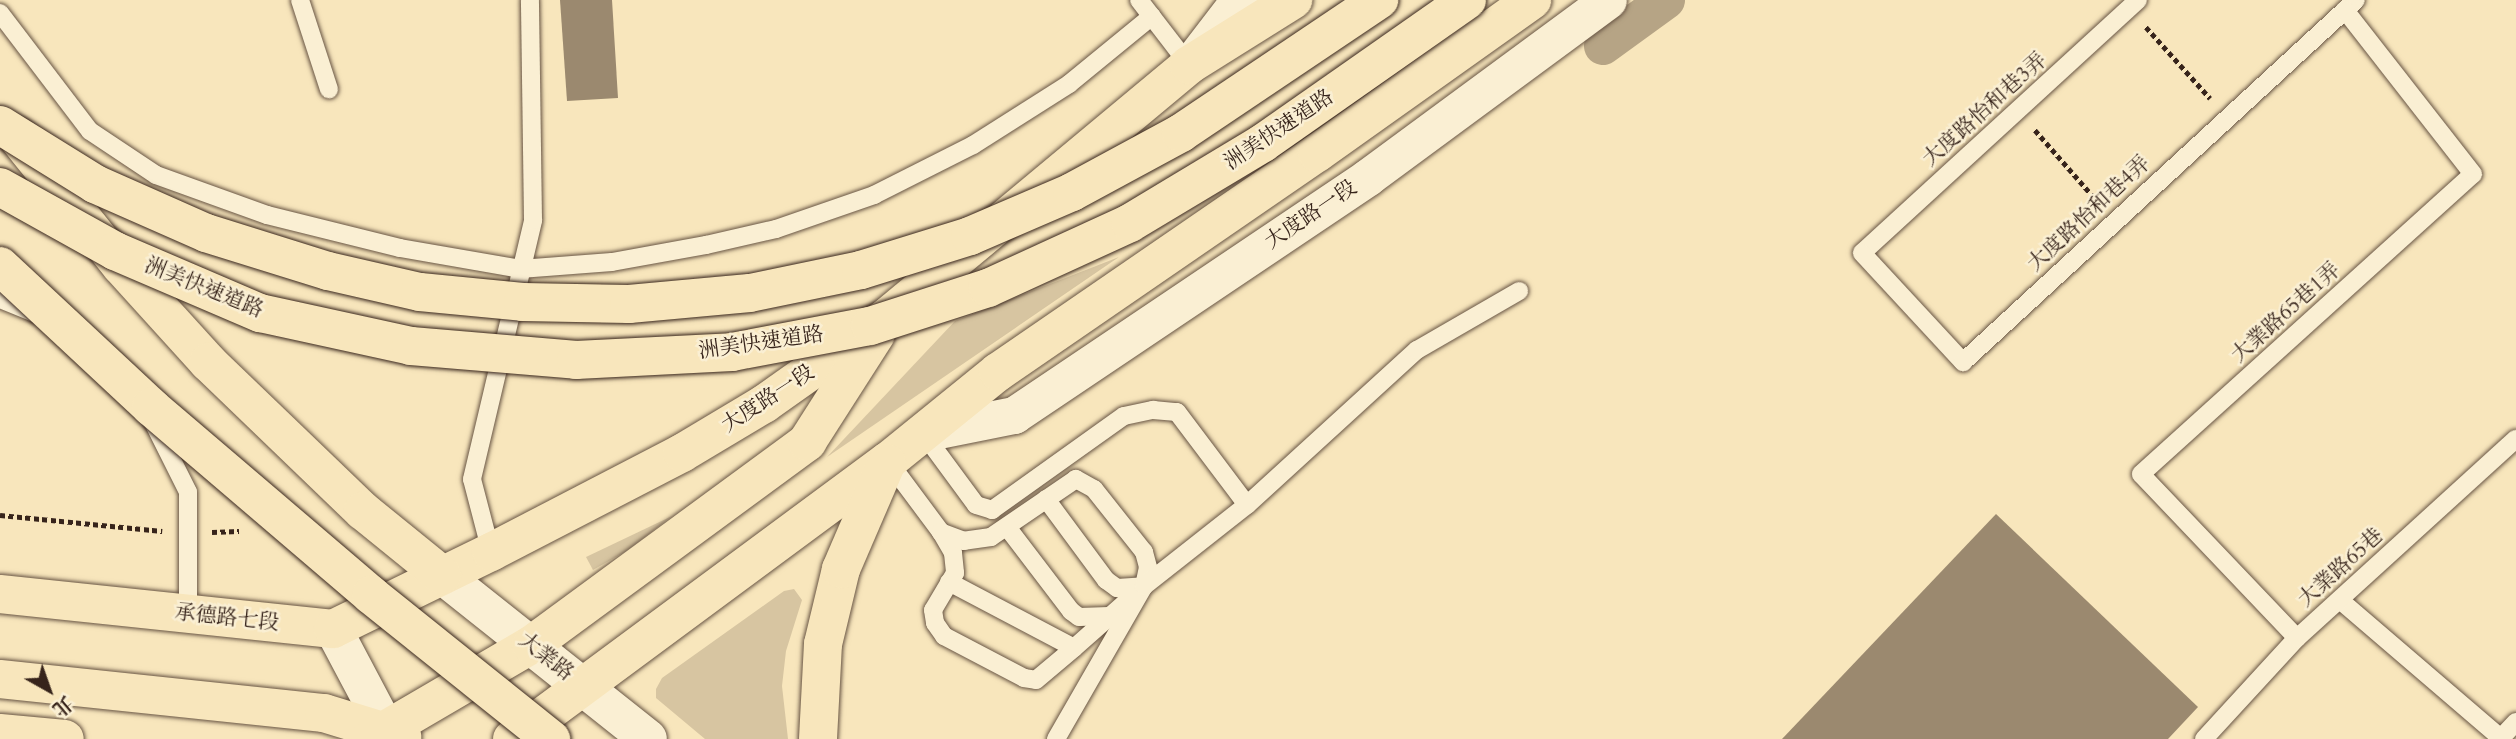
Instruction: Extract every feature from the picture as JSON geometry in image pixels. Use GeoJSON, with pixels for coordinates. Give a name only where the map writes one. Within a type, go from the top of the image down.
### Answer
{"type":"FeatureCollection","features":[{"type":"Feature","properties":{"kind":"main road","name":"大度路一段"},"geometry":{"type":"LineString","coordinates":[[442,575],[682,453],[764,404],[887,317],[1189,65],[1293,0]]}},
{"type":"Feature","properties":{"kind":"main road"},"geometry":{"type":"LineString","coordinates":[[0,125],[94,184],[206,233],[328,271],[420,292],[536,302],[629,304],[736,294],[861,270],[970,236],[1072,192],[1181,133],[1379,0]]}},
{"type":"Feature","properties":{"kind":"main road","name":"洲美快速道路"},"geometry":{"type":"LineString","coordinates":[[0,187],[115,251],[260,313],[411,346],[562,359],[732,352],[870,326],[988,288],[1130,223],[1263,144],[1466,0]]}},
{"type":"Feature","properties":{"kind":"main road","name":"大度路一段"},"geometry":{"type":"LineString","coordinates":[[583,686],[888,461],[998,372],[1317,153],[1532,0]]}},
{"type":"Feature","properties":{"kind":"main road"},"geometry":{"type":"LineString","coordinates":[[0,116],[121,267],[208,362],[363,511],[442,575],[333,629]]}},
{"type":"Feature","properties":{"kind":"main road"},"geometry":{"type":"LineString","coordinates":[[0,266],[151,407],[372,594],[551,739]]}},
{"type":"Feature","properties":{"kind":"main road"},"geometry":{"type":"LineString","coordinates":[[0,679],[324,713],[386,737],[531,645],[807,442],[887,317]]}},
{"type":"Feature","properties":{"kind":"main road"},"geometry":{"type":"LineString","coordinates":[[818,739],[823,644],[841,569],[888,461]]}},
{"type":"Feature","properties":{"kind":"main road","name":"大業路"},"geometry":{"type":"LineString","coordinates":[[442,575],[648,739]]}},
{"type":"Feature","properties":{"kind":"main road","name":"承德路七段"},"geometry":{"type":"LineString","coordinates":[[0,594],[333,629]]}},
{"type":"Feature","properties":{"kind":"main road"},"geometry":{"type":"LineString","coordinates":[[512,739],[583,686]]}},
{"type":"Feature","properties":{"kind":"main road"},"geometry":{"type":"LineString","coordinates":[[0,733],[65,739]]}},
{"type":"Feature","properties":{"kind":"street","name":"大度路一段"},"geometry":{"type":"LineString","coordinates":[[1189,65],[1239,0]]}},
{"type":"Feature","properties":{"kind":"street","name":"大度路一段"},"geometry":{"type":"LineString","coordinates":[[923,433],[1014,415],[1368,177],[1608,0]]}},
{"type":"Feature","properties":{"kind":"street"},"geometry":{"type":"LineString","coordinates":[[333,629],[386,737]]}},
{"type":"Feature","properties":{"kind":"lane"},"geometry":{"type":"LineString","coordinates":[[300,0],[329,89]]}},
{"type":"Feature","properties":{"kind":"lane"},"geometry":{"type":"LineString","coordinates":[[491,552],[472,479],[533,220],[530,0]]}},
{"type":"Feature","properties":{"kind":"lane"},"geometry":{"type":"LineString","coordinates":[[1139,0],[1189,65]]}},
{"type":"Feature","properties":{"kind":"lane","name":"大度路怡和巷3弄"},"geometry":{"type":"LineString","coordinates":[[1862,253],[2134,4]]}},
{"type":"Feature","properties":{"kind":"lane","name":"大度路怡和巷4弄"},"geometry":{"type":"LineString","coordinates":[[1862,253],[1964,362],[2351,5]]}},
{"type":"Feature","properties":{"kind":"lane","name":"大業路65巷1弄"},"geometry":{"type":"LineString","coordinates":[[2297,638],[2141,474],[2473,174],[2351,5]]}},
{"type":"Feature","properties":{"kind":"lane"},"geometry":{"type":"LineString","coordinates":[[0,13],[90,131],[156,175],[267,215],[400,248],[520,269],[612,262],[706,246],[776,229],[874,195],[973,145],[1069,84],[1152,16]]}},
{"type":"Feature","properties":{"kind":"lane"},"geometry":{"type":"LineString","coordinates":[[888,461],[942,532],[953,553],[955,573],[933,610],[934,623],[944,636],[1024,678],[1036,680],[1143,586],[1247,505],[1417,350],[1519,291]]}},
{"type":"Feature","properties":{"kind":"lane"},"geometry":{"type":"LineString","coordinates":[[0,299],[93,340],[140,396],[188,492],[188,614]]}},
{"type":"Feature","properties":{"kind":"lane"},"geometry":{"type":"LineString","coordinates":[[923,433],[976,505],[992,510],[1124,416],[1153,410],[1177,412],[1247,505]]}},
{"type":"Feature","properties":{"kind":"lane","name":"大業路65巷"},"geometry":{"type":"LineString","coordinates":[[2204,739],[2297,638],[2341,601],[2516,439]]}},
{"type":"Feature","properties":{"kind":"lane"},"geometry":{"type":"LineString","coordinates":[[942,532],[964,541],[991,537],[1076,479],[1094,489],[1144,552],[1148,567],[1143,586],[1056,739]]}},
{"type":"Feature","properties":{"kind":"lane"},"geometry":{"type":"LineString","coordinates":[[1046,499],[1106,580],[1116,588],[1143,586]]}},
{"type":"Feature","properties":{"kind":"lane"},"geometry":{"type":"LineString","coordinates":[[1007,527],[1071,611],[1079,617],[1109,616]]}},
{"type":"Feature","properties":{"kind":"lane"},"geometry":{"type":"LineString","coordinates":[[949,582],[1074,648]]}},
{"type":"Feature","properties":{"kind":"lane"},"geometry":{"type":"LineString","coordinates":[[2341,601],[2502,738],[2516,722]]}},
{"type":"Feature","properties":{"kind":"path"},"geometry":{"type":"LineString","coordinates":[[2134,4],[2227,117]]}},
{"type":"Feature","properties":{"kind":"path"},"geometry":{"type":"LineString","coordinates":[[2018,110],[2115,221]]}},
{"type":"Feature","properties":{"kind":"path"},"geometry":{"type":"LineString","coordinates":[[0,515],[101,525]]}},
{"type":"Feature","properties":{"kind":"shaded area"},"geometry":{"type":"Polygon","coordinates":[[[1119,257],[827,457],[955,321],[1119,257]]]}},
{"type":"Feature","properties":{"kind":"shaded area"},"geometry":{"type":"Polygon","coordinates":[[[672,516],[628,550],[593,570],[586,557],[672,516]]]}},
{"type":"Feature","properties":{"kind":"shaded area"},"geometry":{"type":"Polygon","coordinates":[[[794,589],[802,600],[786,651],[782,686],[788,739],[705,739],[656,698],[656,689],[662,678],[784,591],[794,589]]]}},
{"type":"Feature","properties":{"kind":"building"},"geometry":{"type":"Polygon","coordinates":[[[560,0],[612,0],[618,98],[567,101],[560,0]]]}},
{"type":"Feature","properties":{"kind":"building"},"geometry":{"type":"Polygon","coordinates":[[[1996,514],[2198,707],[2168,739],[1782,739],[1996,514]]]}},
{"type":"Feature","properties":{"kind":"waterway"},"geometry":{"type":"LineString","coordinates":[[1603,46],[1666,0]]}}]}
